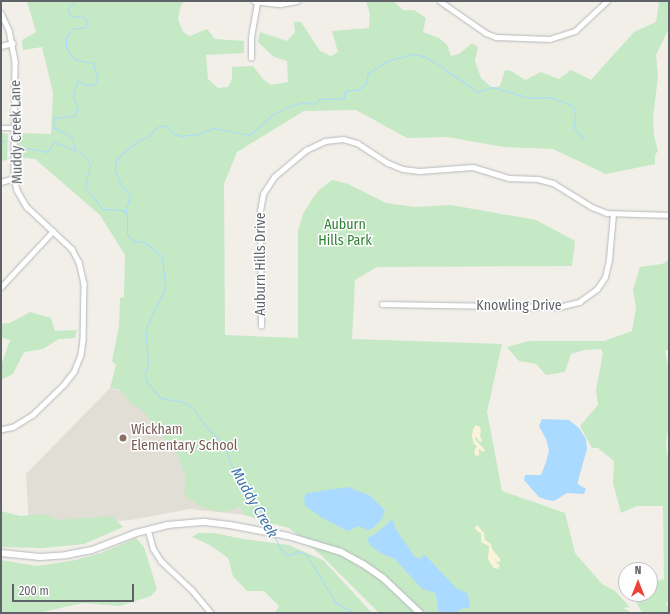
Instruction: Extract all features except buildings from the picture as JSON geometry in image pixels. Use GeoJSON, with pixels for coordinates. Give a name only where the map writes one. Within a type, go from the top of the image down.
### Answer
{"type":"FeatureCollection","features":[{"type":"Feature","properties":{"kind":"main road"},"geometry":{"type":"LineString","coordinates":[[1,553],[40,557],[71,555],[104,546],[148,529],[179,523],[205,522],[288,536],[329,548],[363,564],[383,578],[420,613]]}},
{"type":"Feature","properties":{"kind":"street"},"geometry":{"type":"LineString","coordinates":[[251,58],[251,38],[255,2],[280,4],[297,1]]}},
{"type":"Feature","properties":{"kind":"street"},"geometry":{"type":"LineString","coordinates":[[440,1],[486,33],[496,37],[550,39],[559,38],[575,31],[607,1]]}},
{"type":"Feature","properties":{"kind":"street","name":"Muddy Creek Lane"},"geometry":{"type":"LineString","coordinates":[[1,13],[13,43],[16,71],[14,178],[17,190],[23,202],[72,249],[84,276],[83,340],[81,355],[74,372],[52,397],[24,421],[14,427],[1,430]]}},
{"type":"Feature","properties":{"kind":"street"},"geometry":{"type":"LineString","coordinates":[[1,46],[13,43]]}},
{"type":"Feature","properties":{"kind":"street"},"geometry":{"type":"LineString","coordinates":[[1,128],[15,128]]}},
{"type":"Feature","properties":{"kind":"street","name":"Auburn Hills Drive"},"geometry":{"type":"LineString","coordinates":[[261,326],[260,211],[264,194],[274,177],[306,150],[320,142],[335,139],[353,141],[365,146],[388,163],[403,169],[415,171],[472,167],[509,178],[545,180],[561,187],[596,210],[613,214],[669,215]]}},
{"type":"Feature","properties":{"kind":"street"},"geometry":{"type":"LineString","coordinates":[[1,182],[14,178]]}},
{"type":"Feature","properties":{"kind":"street","name":"Knowling Drive"},"geometry":{"type":"LineString","coordinates":[[382,304],[558,307],[579,302],[597,289],[605,277],[609,260],[613,214]]}},
{"type":"Feature","properties":{"kind":"street"},"geometry":{"type":"LineString","coordinates":[[1,287],[53,231]]}},
{"type":"Feature","properties":{"kind":"street"},"geometry":{"type":"LineString","coordinates":[[148,529],[153,548],[161,561],[192,590],[211,613]]}},
{"type":"Feature","properties":{"kind":"shaded area","name":"Wickham Elementary School"},"geometry":{"type":"Polygon","coordinates":[[[110,388],[158,402],[245,515],[190,509],[131,520],[29,527],[26,474],[110,388]]]}},
{"type":"Feature","properties":{"kind":"green space","name":"Auburn Hills Park"},"geometry":{"type":"Polygon","coordinates":[[[27,1],[185,1],[181,5],[178,19],[183,32],[190,36],[207,29],[215,39],[244,41],[244,53],[206,55],[208,79],[218,88],[228,87],[232,79],[232,67],[253,66],[263,79],[271,85],[288,82],[287,61],[274,57],[258,42],[260,32],[287,41],[295,32],[294,22],[301,22],[320,51],[331,56],[338,52],[332,31],[369,28],[370,14],[366,1],[393,1],[403,10],[414,10],[426,18],[423,32],[439,38],[447,45],[451,56],[459,54],[472,43],[478,47],[475,61],[481,78],[492,88],[500,86],[505,70],[511,71],[525,80],[541,72],[559,79],[571,70],[591,80],[634,32],[656,22],[659,3],[655,1],[669,1],[669,28],[656,55],[658,77],[653,117],[654,136],[658,151],[655,155],[655,164],[606,174],[553,149],[504,147],[447,137],[407,138],[356,110],[304,111],[237,152],[224,184],[225,335],[298,338],[298,231],[303,214],[312,199],[319,190],[332,180],[348,184],[386,203],[415,207],[451,205],[536,220],[575,241],[572,266],[377,267],[355,280],[352,339],[502,344],[487,412],[502,491],[565,513],[575,553],[602,584],[618,594],[618,602],[625,602],[630,607],[623,608],[632,613],[379,613],[322,556],[289,528],[275,524],[262,524],[258,519],[245,515],[239,507],[225,512],[206,509],[184,496],[186,477],[178,456],[144,412],[130,402],[120,390],[110,388],[116,365],[112,361],[119,326],[120,298],[124,297],[125,255],[100,215],[35,159],[18,157],[19,133],[51,134],[53,93],[42,47],[23,50],[22,40],[36,32],[27,1]]]}},
{"type":"Feature","properties":{"kind":"green space"},"geometry":{"type":"Polygon","coordinates":[[[1,133],[8,134],[7,160],[1,161],[1,133]]]}},
{"type":"Feature","properties":{"kind":"green space"},"geometry":{"type":"Polygon","coordinates":[[[669,260],[669,350],[665,351],[669,371],[669,420],[666,444],[669,466],[669,599],[666,604],[669,607],[669,613],[644,613],[641,611],[636,602],[658,602],[658,581],[664,579],[663,506],[637,506],[621,513],[613,483],[614,461],[598,448],[592,448],[580,426],[598,405],[596,390],[603,353],[601,349],[584,350],[571,354],[565,372],[546,375],[536,364],[519,361],[507,347],[529,341],[604,341],[632,331],[636,308],[633,290],[640,267],[662,264],[669,260]]]}},
{"type":"Feature","properties":{"kind":"green space"},"geometry":{"type":"Polygon","coordinates":[[[30,312],[51,318],[55,331],[77,330],[75,338],[59,339],[43,349],[24,352],[13,374],[1,380],[1,366],[10,340],[1,337],[1,324],[10,323],[30,312]]]}},
{"type":"Feature","properties":{"kind":"green space"},"geometry":{"type":"Polygon","coordinates":[[[1,511],[20,516],[45,514],[58,520],[112,516],[123,527],[84,544],[43,548],[1,547],[1,511]]]}},
{"type":"Feature","properties":{"kind":"green space"},"geometry":{"type":"Polygon","coordinates":[[[198,533],[214,533],[243,539],[289,545],[323,560],[372,613],[275,613],[279,606],[264,591],[247,591],[233,576],[228,558],[210,545],[192,537],[198,533]]]}},
{"type":"Feature","properties":{"kind":"green space"},"geometry":{"type":"Polygon","coordinates":[[[136,538],[144,547],[157,589],[151,596],[120,606],[83,603],[38,613],[1,613],[1,560],[37,566],[76,560],[101,553],[136,538]]]}},
{"type":"Feature","properties":{"kind":"sand"},"geometry":{"type":"Polygon","coordinates":[[[476,425],[480,427],[482,441],[480,442],[476,437],[475,439],[485,450],[483,452],[479,449],[479,455],[477,456],[475,455],[474,451],[477,446],[474,444],[472,436],[473,429],[476,425]]]}},
{"type":"Feature","properties":{"kind":"sand"},"geometry":{"type":"Polygon","coordinates":[[[477,525],[484,533],[485,540],[491,544],[492,549],[501,560],[499,562],[494,561],[500,565],[498,569],[494,568],[488,559],[489,546],[481,542],[481,533],[475,528],[477,525]]]}},
{"type":"Feature","properties":{"kind":"water"},"geometry":{"type":"Polygon","coordinates":[[[542,419],[569,420],[579,428],[586,439],[587,449],[578,481],[578,484],[586,489],[584,494],[567,493],[554,501],[547,500],[539,497],[524,480],[525,475],[541,475],[546,462],[549,450],[546,439],[539,426],[542,419]]]}},
{"type":"Feature","properties":{"kind":"water"},"geometry":{"type":"Polygon","coordinates":[[[348,487],[369,495],[385,510],[381,520],[373,528],[368,530],[358,526],[348,531],[324,519],[305,506],[304,497],[307,493],[348,487]]]}},
{"type":"Feature","properties":{"kind":"water"},"geometry":{"type":"Polygon","coordinates":[[[393,519],[395,528],[415,557],[421,559],[423,555],[425,555],[456,588],[468,594],[470,608],[463,608],[455,613],[440,613],[438,610],[436,594],[422,589],[395,559],[382,554],[370,545],[367,540],[369,537],[378,532],[393,519]]]}},
{"type":"Feature","properties":{"kind":"waterway","name":"Muddy Creek"},"geometry":{"type":"LineString","coordinates":[[75,1],[67,10],[71,16],[83,17],[87,21],[85,28],[73,28],[66,38],[66,48],[74,59],[93,63],[97,78],[95,84],[86,85],[77,81],[73,97],[77,105],[75,116],[54,118],[53,127],[72,137],[75,150]]}},
{"type":"Feature","properties":{"kind":"waterway"},"geometry":{"type":"LineString","coordinates":[[125,213],[130,195],[121,185],[115,171],[116,159],[136,142],[149,136],[156,128],[166,125],[173,133],[180,136],[199,134],[214,128],[249,135],[272,115],[289,106],[305,102],[314,104],[319,99],[344,98],[344,93],[348,90],[358,90],[366,83],[368,73],[387,61],[413,54],[423,56],[441,66],[477,92],[492,87],[530,98],[551,97],[573,106],[575,115],[574,128],[584,139]]}},
{"type":"Feature","properties":{"kind":"waterway","name":"Muddy Creek"},"geometry":{"type":"LineString","coordinates":[[19,147],[47,152],[54,142],[83,154],[90,164],[85,187],[103,209],[123,210],[127,215],[127,234],[133,241],[145,242],[162,257],[165,286],[147,326],[146,336],[148,363],[145,374],[146,381],[161,398],[183,402],[192,407],[203,423],[225,447],[230,462],[239,478],[250,492],[271,529]]}},
{"type":"Feature","properties":{"kind":"waterway","name":"Muddy Creek"},"geometry":{"type":"LineString","coordinates":[[274,536],[285,554],[291,555],[297,551],[307,555],[335,602],[354,613]]}},
{"type":"Feature","properties":{"kind":"place","name":"Wickham Elementary School"},"geometry":{"type":"Point","coordinates":[123,438]}}]}
